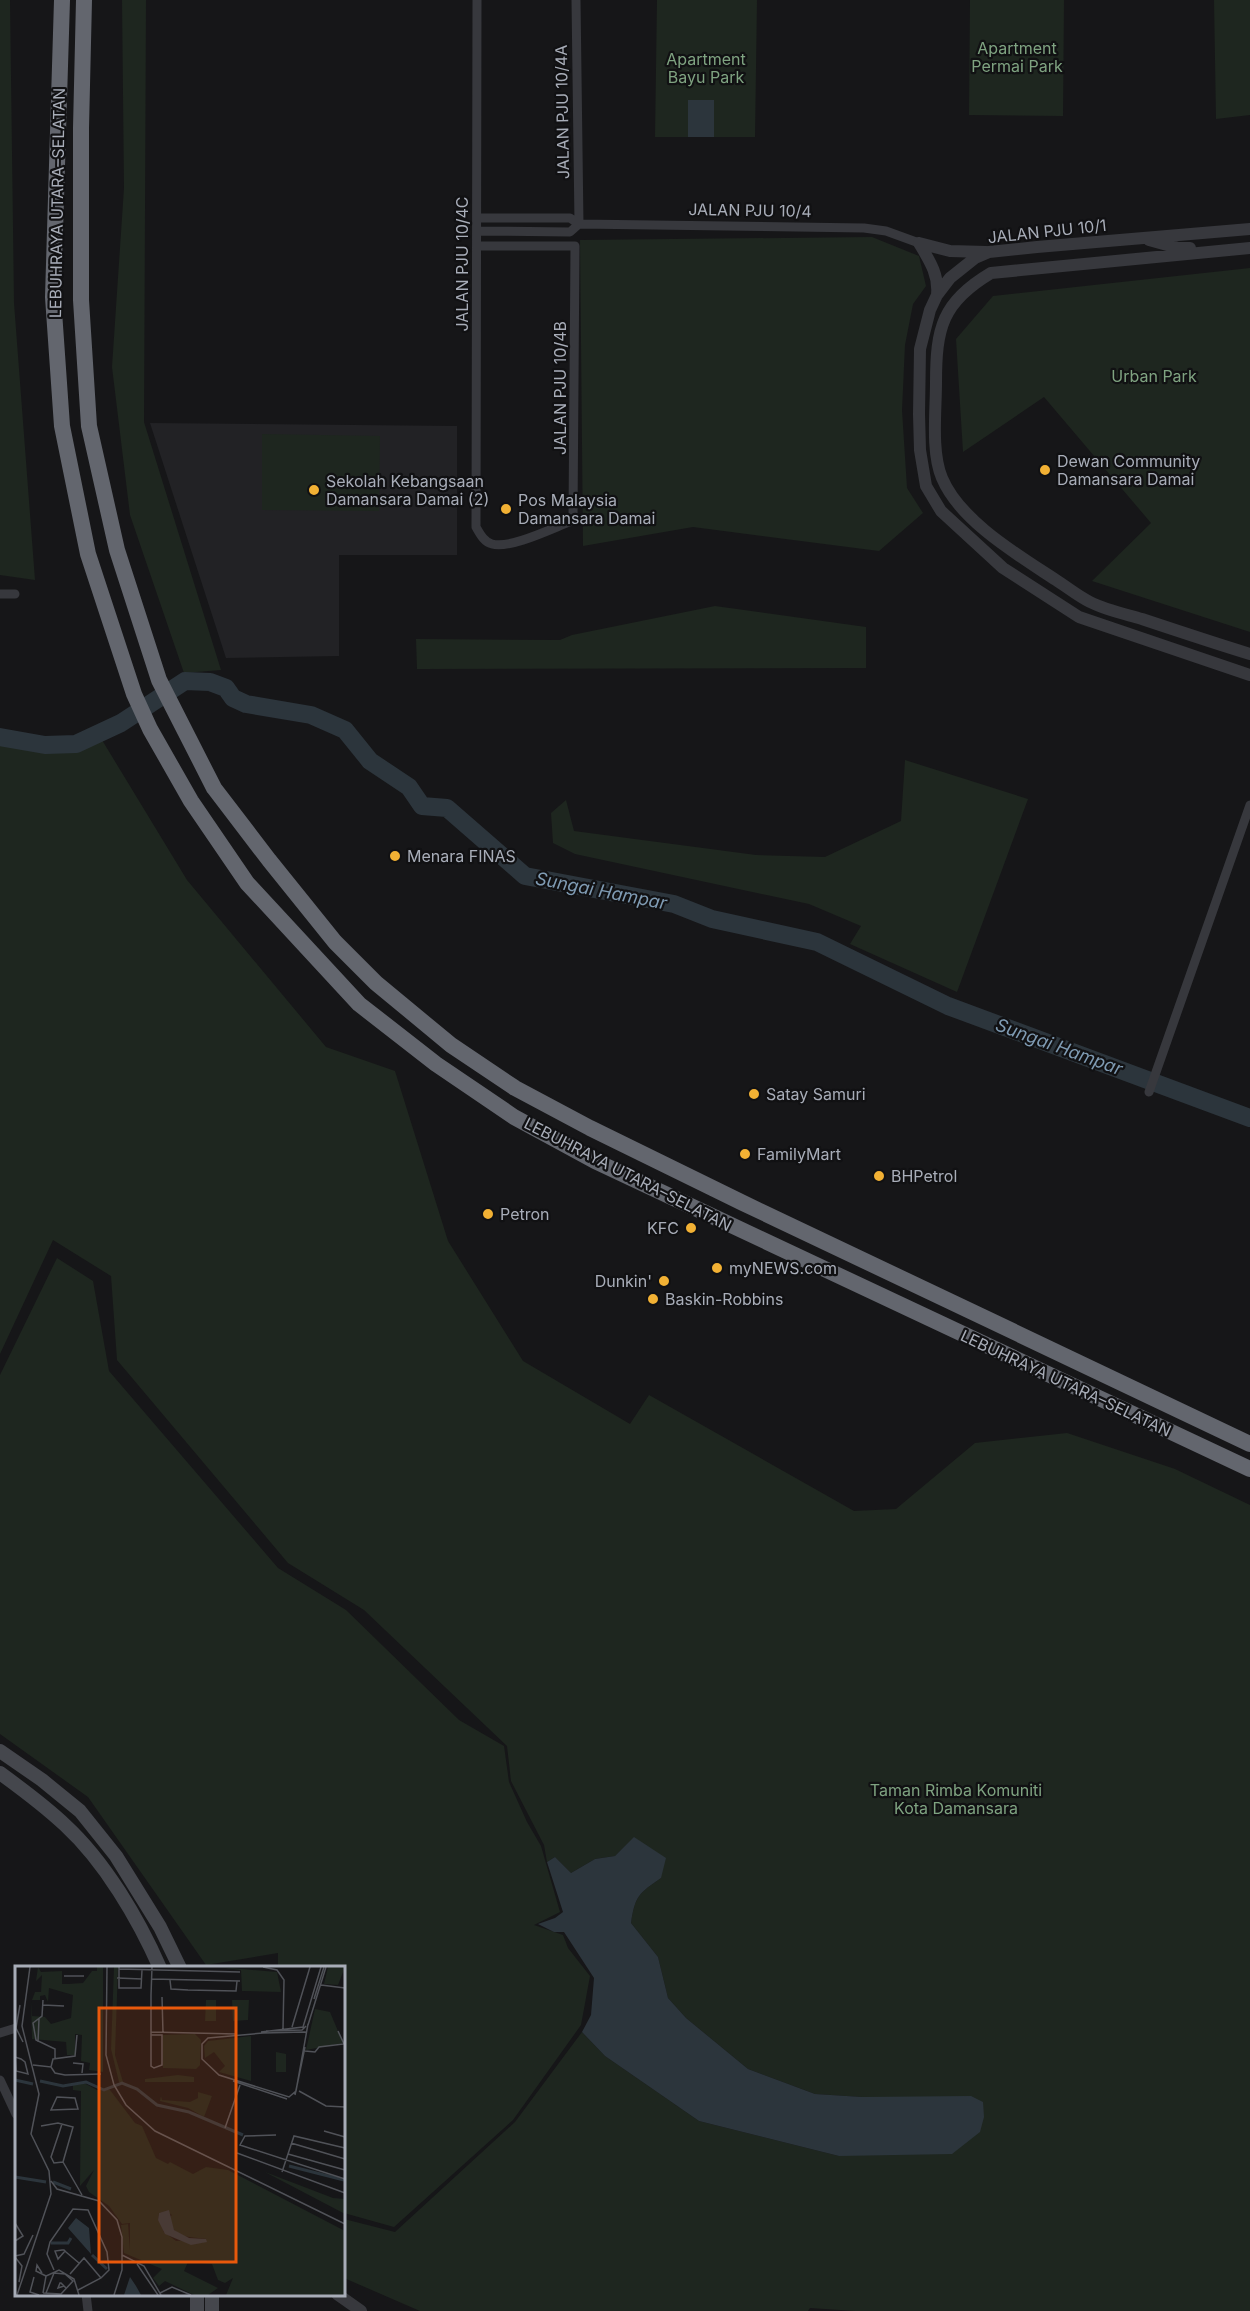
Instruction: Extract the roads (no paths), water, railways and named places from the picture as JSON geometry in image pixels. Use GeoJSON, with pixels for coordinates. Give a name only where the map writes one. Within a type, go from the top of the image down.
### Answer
{"type":"FeatureCollection","features":[{"type":"Feature","properties":{"kind":"highway","name":"LEBUHRAYA UTARA–SELATAN"},"geometry":{"type":"LineString","coordinates":[[62,0],[53,297],[62,426],[88,554],[134,694],[150,729],[191,801],[247,883],[359,1004],[436,1064],[514,1117],[606,1166],[1250,1469]]}},
{"type":"Feature","properties":{"kind":"highway","name":"LEBUHRAYA UTARA–SELATAN"},"geometry":{"type":"LineString","coordinates":[[84,0],[81,300],[89,426],[117,549],[159,680],[214,788],[335,942],[376,983],[451,1045],[515,1088],[590,1128],[743,1203],[1250,1444]]}},
{"type":"Feature","properties":{"kind":"main road"},"geometry":{"type":"LineString","coordinates":[[0,1751],[80,1810],[122,1866],[160,1927],[179,1966]]}},
{"type":"Feature","properties":{"kind":"main road"},"geometry":{"type":"LineString","coordinates":[[0,1773],[67,1826],[99,1864],[124,1899],[145,1935],[159,1966]]}},
{"type":"Feature","properties":{"kind":"street","name":"JALAN PJU 10/4C"},"geometry":{"type":"LineString","coordinates":[[476,527],[477,0]]}},
{"type":"Feature","properties":{"kind":"street","name":"JALAN PJU 10/4A"},"geometry":{"type":"LineString","coordinates":[[576,0],[579,224]]}},
{"type":"Feature","properties":{"kind":"street","name":"JALAN PJU 10/4"},"geometry":{"type":"LineString","coordinates":[[477,218],[570,218],[579,224],[864,228],[886,231],[919,243]]}},
{"type":"Feature","properties":{"kind":"street","name":"JALAN PJU 10/4"},"geometry":{"type":"LineString","coordinates":[[477,231],[570,232],[579,224]]}},
{"type":"Feature","properties":{"kind":"street","name":"JALAN PJU 10/1"},"geometry":{"type":"LineString","coordinates":[[1250,229],[988,252],[975,258],[962,268],[937,295],[925,324],[920,349],[919,414],[922,468],[926,486],[941,511],[1003,568],[1079,617],[1250,675]]}},
{"type":"Feature","properties":{"kind":"street"},"geometry":{"type":"LineString","coordinates":[[1145,238],[1178,248],[1250,247]]}},
{"type":"Feature","properties":{"kind":"street"},"geometry":{"type":"LineString","coordinates":[[919,243],[950,250],[988,252]]}},
{"type":"Feature","properties":{"kind":"street"},"geometry":{"type":"LineString","coordinates":[[919,243],[936,273],[937,295]]}},
{"type":"Feature","properties":{"kind":"street","name":"JALAN PJU 10/4B"},"geometry":{"type":"LineString","coordinates":[[476,527],[481,536],[490,544],[503,545],[569,522],[573,518],[575,258],[575,246],[477,246]]}},
{"type":"Feature","properties":{"kind":"street","name":"JALAN PJU 10/1"},"geometry":{"type":"LineString","coordinates":[[1250,247],[991,273],[964,290],[951,306],[940,329],[936,350],[937,452],[942,479],[958,503],[978,524],[1023,558],[1091,602],[1250,654]]}},
{"type":"Feature","properties":{"kind":"street"},"geometry":{"type":"LineString","coordinates":[[920,349],[936,415]]}},
{"type":"Feature","properties":{"kind":"street"},"geometry":{"type":"LineString","coordinates":[[0,594],[15,594]]}},
{"type":"Feature","properties":{"kind":"street"},"geometry":{"type":"LineString","coordinates":[[1169,647],[1222,645]]}},
{"type":"Feature","properties":{"kind":"street"},"geometry":{"type":"LineString","coordinates":[[1149,1092],[1250,805]]}},
{"type":"Feature","properties":{"kind":"street"},"geometry":{"type":"LineString","coordinates":[[0,2033],[15,2028]]}},
{"type":"Feature","properties":{"kind":"street"},"geometry":{"type":"LineString","coordinates":[[0,2080],[15,2113]]}},
{"type":"Feature","properties":{"kind":"street"},"geometry":{"type":"LineString","coordinates":[[86,2296],[88,2311]]}},
{"type":"Feature","properties":{"kind":"street"},"geometry":{"type":"LineString","coordinates":[[338,2296],[361,2311]]}},
{"type":"Feature","properties":{"kind":"waterway","name":"Sungai Hampar"},"geometry":{"type":"LineString","coordinates":[[0,737],[45,745],[76,744],[121,723],[185,681],[210,682],[226,688],[233,698],[246,704],[311,715],[345,730],[370,761],[409,787],[422,806],[447,808],[525,876],[674,904],[712,919],[817,942],[948,1006],[1250,1118]]}},
{"type":"Feature","properties":{"kind":"place","name":"Dewan Community Damansara Damai"},"geometry":{"type":"Point","coordinates":[1045,470]}},
{"type":"Feature","properties":{"kind":"place","name":"Sekolah Kebangsaan Damansara Damai (2)"},"geometry":{"type":"Point","coordinates":[314,490]}},
{"type":"Feature","properties":{"kind":"place","name":"Pos Malaysia Damansara Damai"},"geometry":{"type":"Point","coordinates":[506,509]}},
{"type":"Feature","properties":{"kind":"place","name":"Menara FINAS"},"geometry":{"type":"Point","coordinates":[395,856]}},
{"type":"Feature","properties":{"kind":"place","name":"Satay Samuri"},"geometry":{"type":"Point","coordinates":[754,1094]}},
{"type":"Feature","properties":{"kind":"place","name":"FamilyMart"},"geometry":{"type":"Point","coordinates":[745,1154]}},
{"type":"Feature","properties":{"kind":"place","name":"BHPetrol"},"geometry":{"type":"Point","coordinates":[879,1176]}},
{"type":"Feature","properties":{"kind":"place","name":"Petron"},"geometry":{"type":"Point","coordinates":[488,1214]}},
{"type":"Feature","properties":{"kind":"place","name":"KFC"},"geometry":{"type":"Point","coordinates":[691,1228]}},
{"type":"Feature","properties":{"kind":"place","name":"myNEWS.com"},"geometry":{"type":"Point","coordinates":[717,1268]}},
{"type":"Feature","properties":{"kind":"place","name":"Dunkin'"},"geometry":{"type":"Point","coordinates":[664,1281]}},
{"type":"Feature","properties":{"kind":"place","name":"Baskin-Robbins"},"geometry":{"type":"Point","coordinates":[653,1299]}},
{"type":"Feature","properties":{"kind":"park label","name":"Apartment Permai Park"},"geometry":{"type":"Point","coordinates":[1017,57]}},
{"type":"Feature","properties":{"kind":"park label","name":"Apartment Bayu Park"},"geometry":{"type":"Point","coordinates":[706,68]}},
{"type":"Feature","properties":{"kind":"park label","name":"Urban Park"},"geometry":{"type":"Point","coordinates":[1154,376]}},
{"type":"Feature","properties":{"kind":"park label","name":"Taman Rimba Komuniti Kota Damansara"},"geometry":{"type":"Point","coordinates":[956,1799]}}]}
